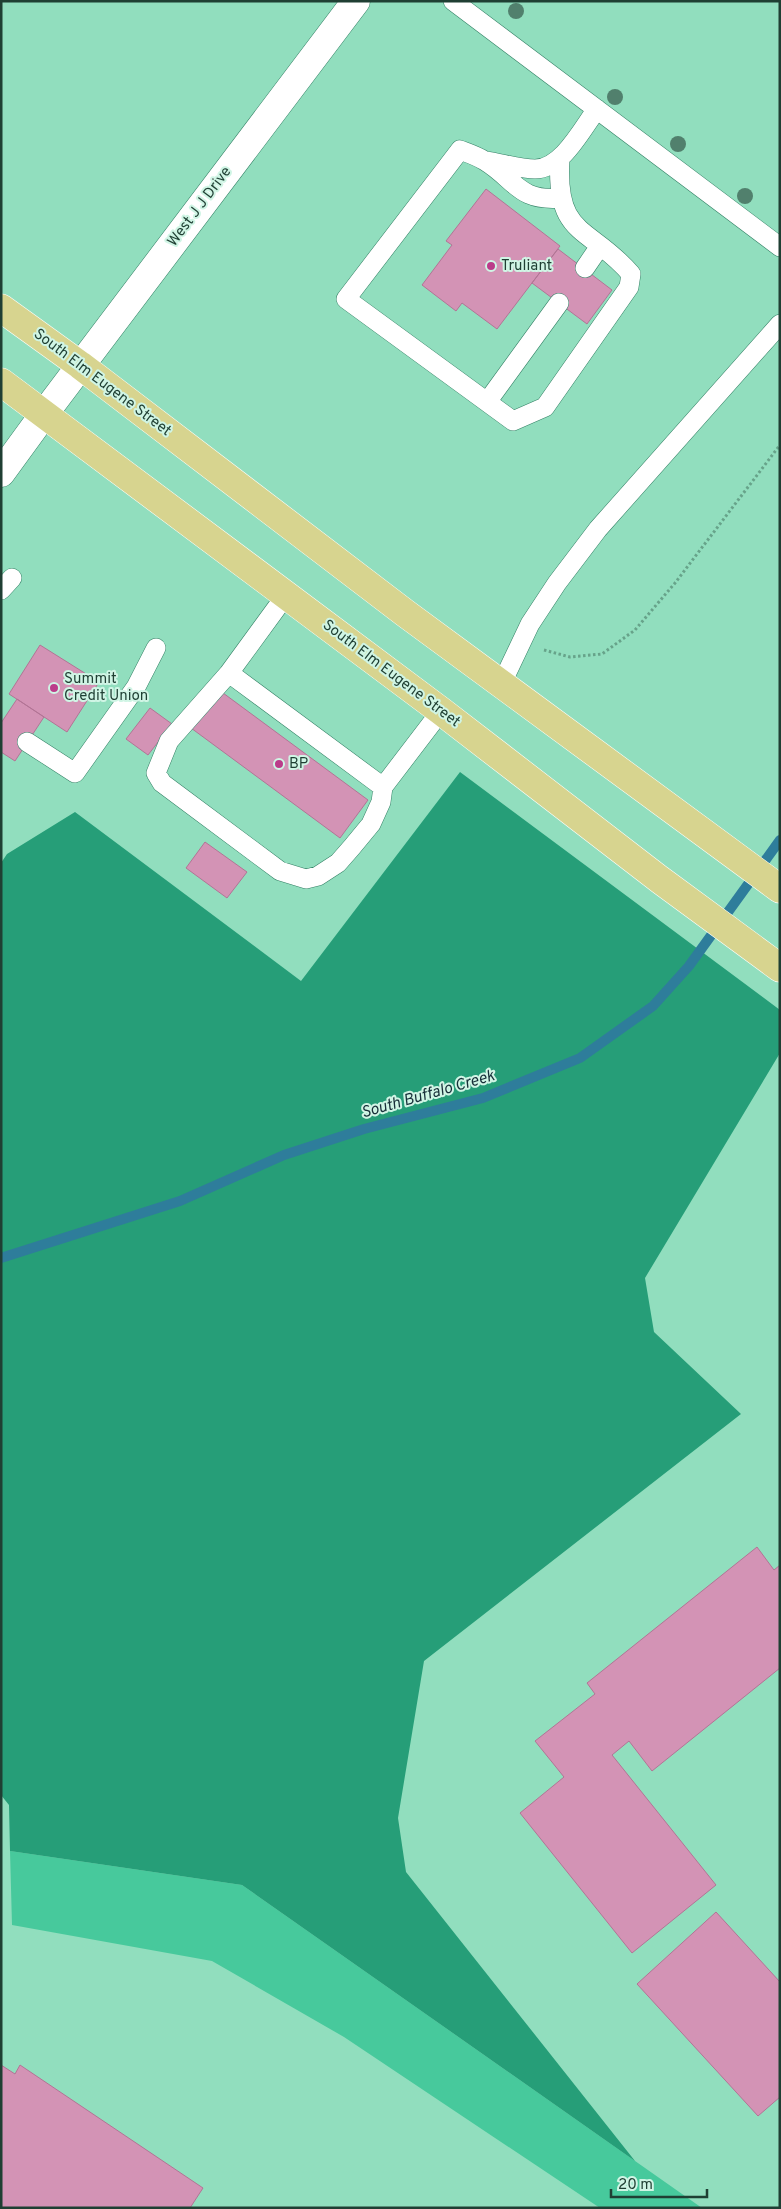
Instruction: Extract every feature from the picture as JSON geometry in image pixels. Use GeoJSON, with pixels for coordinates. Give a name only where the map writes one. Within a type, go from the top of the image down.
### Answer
{"type":"FeatureCollection","features":[{"type":"Feature","properties":{"kind":"main road","name":"South Elm Eugene Street"},"geometry":{"type":"LineString","coordinates":[[1,308],[80,365],[501,684],[780,889]]}},
{"type":"Feature","properties":{"kind":"main road","name":"South Elm Eugene Street"},"geometry":{"type":"LineString","coordinates":[[1,382],[441,711],[659,879],[780,968]]}},
{"type":"Feature","properties":{"kind":"street","name":"West J J Drive"},"geometry":{"type":"LineString","coordinates":[[1,473],[80,365],[356,1]]}},
{"type":"Feature","properties":{"kind":"lane"},"geometry":{"type":"LineString","coordinates":[[453,1],[780,247]]}},
{"type":"Feature","properties":{"kind":"lane"},"geometry":{"type":"LineString","coordinates":[[560,159],[559,177],[566,214],[575,227],[621,262],[632,274],[629,287],[545,407],[513,421],[346,299],[460,150],[485,161],[534,169],[546,167],[560,159],[597,110]]}},
{"type":"Feature","properties":{"kind":"lane"},"geometry":{"type":"LineString","coordinates":[[485,161],[523,192],[546,200],[562,198]]}},
{"type":"Feature","properties":{"kind":"lane"},"geometry":{"type":"LineString","coordinates":[[585,268],[600,246]]}},
{"type":"Feature","properties":{"kind":"lane"},"geometry":{"type":"LineString","coordinates":[[487,402],[559,303]]}},
{"type":"Feature","properties":{"kind":"lane"},"geometry":{"type":"LineString","coordinates":[[501,684],[530,624],[556,583],[598,528],[780,324]]}},
{"type":"Feature","properties":{"kind":"lane"},"geometry":{"type":"LineString","coordinates":[[286,595],[229,673],[169,741],[156,773],[162,783],[280,871],[306,879],[318,876],[338,863],[372,824],[381,802],[382,787],[441,711]]}},
{"type":"Feature","properties":{"kind":"lane"},"geometry":{"type":"LineString","coordinates":[[27,742],[75,773],[136,687],[156,648]]}},
{"type":"Feature","properties":{"kind":"lane"},"geometry":{"type":"LineString","coordinates":[[229,673],[382,787]]}},
{"type":"Feature","properties":{"kind":"path"},"geometry":{"type":"LineString","coordinates":[[520,644],[570,657],[602,654],[636,630],[675,583],[780,445]]}},
{"type":"Feature","properties":{"kind":"green space"},"geometry":{"type":"Polygon","coordinates":[[[460,772],[780,1010],[780,1053],[645,1278],[654,1332],[741,1414],[424,1661],[398,1818],[406,1872],[635,2161],[242,1885],[10,1851],[9,1805],[1,1795],[1,863],[7,854],[75,812],[301,981],[460,772]]]}},
{"type":"Feature","properties":{"kind":"green space"},"geometry":{"type":"Polygon","coordinates":[[[10,1851],[242,1885],[702,2208],[600,2208],[344,2037],[212,1961],[12,1925],[10,1851]]]}},
{"type":"Feature","properties":{"kind":"building","name":"Truliant"},"geometry":{"type":"Polygon","coordinates":[[[486,189],[560,246],[497,329],[462,303],[456,311],[422,285],[452,245],[446,241],[486,189]]]}},
{"type":"Feature","properties":{"kind":"building"},"geometry":{"type":"Polygon","coordinates":[[[558,249],[612,290],[587,324],[532,283],[558,249]]]}},
{"type":"Feature","properties":{"kind":"building","name":"Summit Credit Union"},"geometry":{"type":"Polygon","coordinates":[[[40,645],[99,682],[67,732],[9,694],[40,645]]]}},
{"type":"Feature","properties":{"kind":"building","name":"BP"},"geometry":{"type":"Polygon","coordinates":[[[219,690],[368,800],[340,838],[191,728],[219,690]]]}},
{"type":"Feature","properties":{"kind":"building"},"geometry":{"type":"Polygon","coordinates":[[[17,699],[44,717],[15,761],[1,752],[1,723],[17,699]]]}},
{"type":"Feature","properties":{"kind":"building"},"geometry":{"type":"Polygon","coordinates":[[[150,708],[172,724],[148,755],[126,739],[150,708]]]}},
{"type":"Feature","properties":{"kind":"building"},"geometry":{"type":"Polygon","coordinates":[[[205,842],[247,872],[227,898],[186,868],[205,842]]]}},
{"type":"Feature","properties":{"kind":"building"},"geometry":{"type":"Polygon","coordinates":[[[757,1547],[774,1570],[780,1565],[780,1668],[652,1771],[629,1741],[612,1755],[716,1885],[632,1953],[520,1813],[564,1777],[535,1741],[595,1694],[587,1683],[757,1547]]]}},
{"type":"Feature","properties":{"kind":"building"},"geometry":{"type":"Polygon","coordinates":[[[716,1912],[780,1982],[780,2097],[758,2116],[637,1984],[716,1912]]]}},
{"type":"Feature","properties":{"kind":"building"},"geometry":{"type":"Polygon","coordinates":[[[1,2065],[15,2074],[20,2065],[203,2188],[190,2208],[1,2208],[1,2065]]]}},
{"type":"Feature","properties":{"kind":"waterway","name":"South Buffalo Creek"},"geometry":{"type":"LineString","coordinates":[[1,1258],[180,1201],[284,1155],[364,1129],[483,1098],[580,1058],[653,1006],[689,966],[780,840]]}},
{"type":"Feature","properties":{"kind":"place","name":"Truliant"},"geometry":{"type":"Point","coordinates":[491,266]}},
{"type":"Feature","properties":{"kind":"place","name":"Summit Credit Union"},"geometry":{"type":"Point","coordinates":[54,688]}},
{"type":"Feature","properties":{"kind":"place","name":"BP"},"geometry":{"type":"Point","coordinates":[279,764]}}]}
